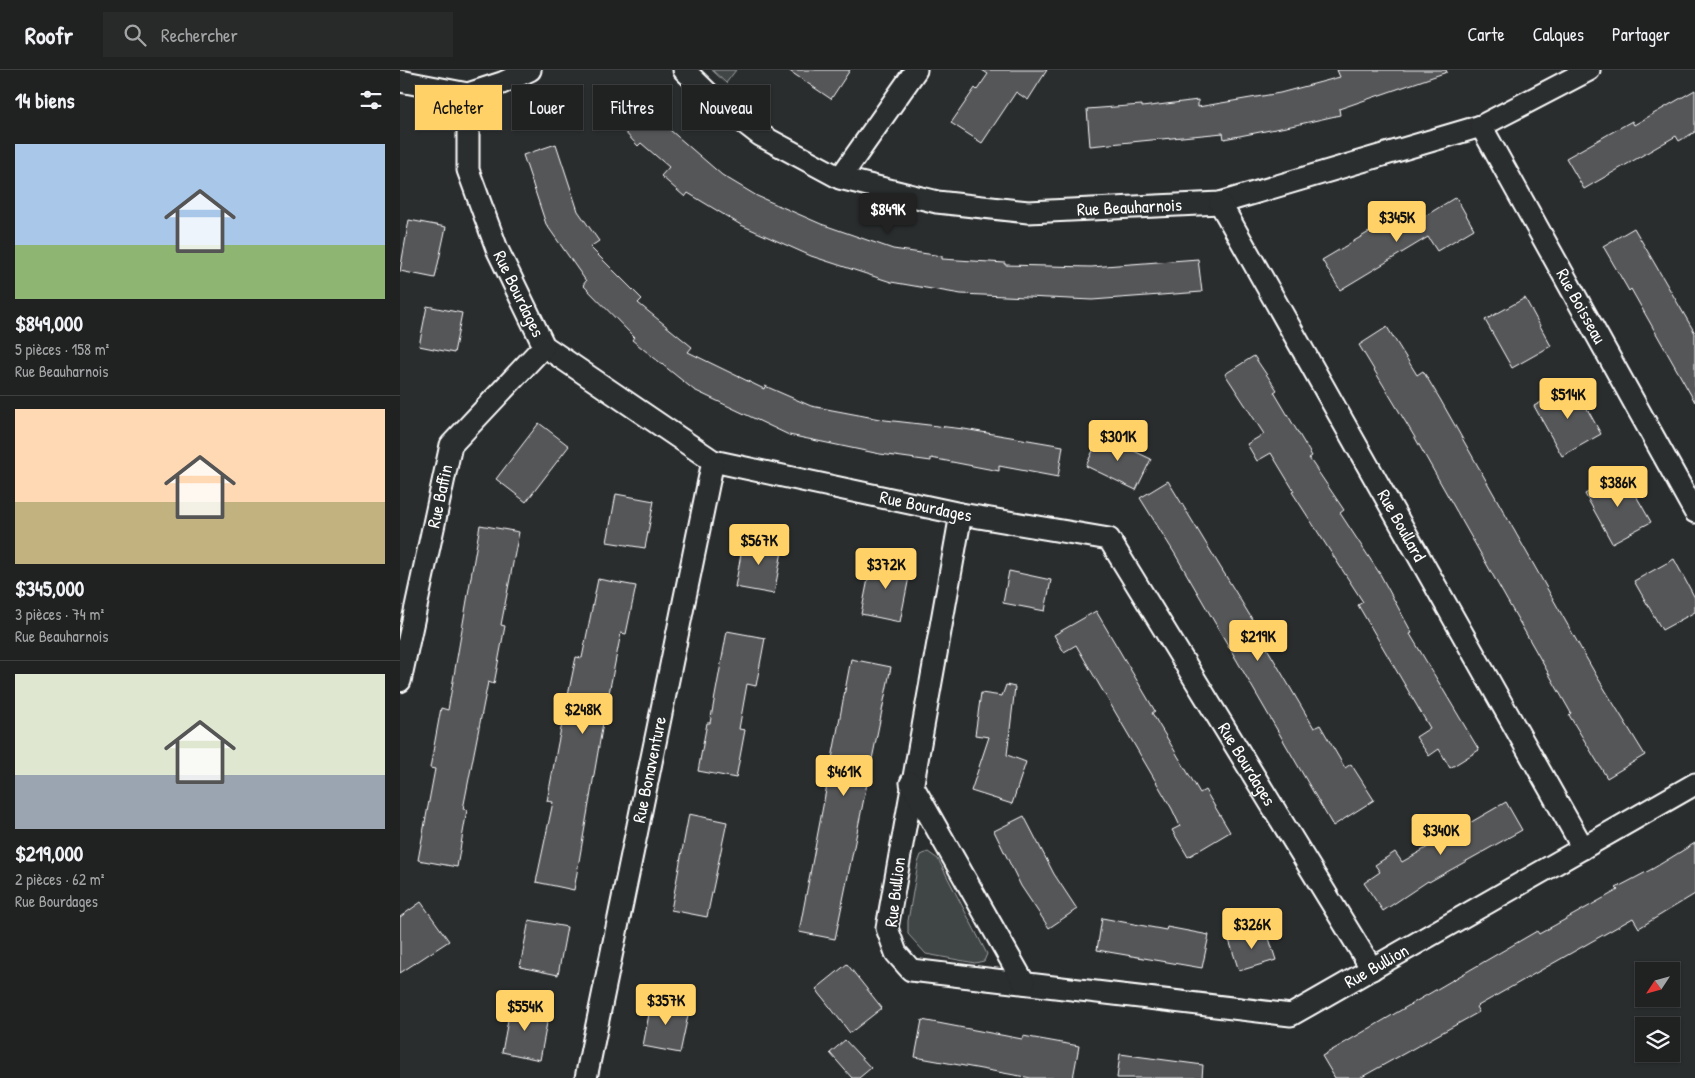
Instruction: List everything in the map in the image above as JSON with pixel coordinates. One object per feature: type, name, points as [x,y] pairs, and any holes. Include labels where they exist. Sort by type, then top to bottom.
[{"type":"street","points":[[496,85],[530,70]]},
{"type":"street","name":"Rue Beauharnois","points":[[684,70],[714,100],[760,135],[840,178],[938,202],[1028,212],[1220,202],[1481,126],[1589,70]]},
{"type":"street","points":[[840,178],[916,70]]},
{"type":"street","points":[[400,81],[421,85]]},
{"type":"street","name":"Rue Boisseau","points":[[1481,126],[1695,512]]},
{"type":"street","name":"Rue Bourdages","points":[[468,130],[468,170],[497,250],[544,346],[713,461],[961,514],[1109,539],[1372,969]]},
{"type":"street","name":"Rue Boullard","points":[[1220,202],[1583,848]]},
{"type":"street","name":"Rue Baffin","points":[[400,681],[451,445],[544,346]]},
{"type":"street","name":"Rue Bonaventure","points":[[586,1078],[713,461]]},
{"type":"street","name":"Rue Bullion","points":[[961,514],[911,784],[887,928],[896,953],[911,970],[1291,1014],[1695,784]]},
{"type":"street","points":[[911,784],[1024,984]]},
{"type":"shaded area","points":[[712,70],[736,70],[726,83]]},
{"type":"shaded area","points":[[928,852],[938,859],[987,954],[984,961],[975,963],[926,954],[908,934],[908,921],[918,863],[921,855]]},
{"type":"building","points":[[788,70],[850,70],[831,99]]},
{"type":"building","points":[[982,70],[1047,70],[1028,100],[1016,92],[982,143],[951,123],[975,88],[977,90],[988,74]]},
{"type":"building","points":[[1337,70],[1446,70],[1447,72],[1339,109],[1340,115],[1291,126],[1224,139],[1223,133],[1090,146],[1087,109],[1142,105],[1142,107],[1198,100],[1198,107],[1280,93],[1340,77]]},
{"type":"building","points":[[1695,90],[1695,132],[1679,141],[1676,136],[1584,189],[1566,158],[1632,121],[1634,125]]},
{"type":"building","points":[[623,130],[670,130],[722,175],[757,196],[821,224],[893,249],[942,256],[942,259],[1005,263],[1005,265],[1091,267],[1198,259],[1202,292],[1092,300],[961,294],[891,282],[811,256],[741,225],[688,193],[685,197],[661,176],[669,167],[641,143],[638,146]]},
{"type":"building","points":[[556,144],[578,211],[599,241],[590,247],[642,299],[638,303],[692,347],[688,352],[764,389],[765,386],[811,406],[885,420],[964,429],[1063,446],[1058,477],[999,466],[999,471],[931,458],[931,461],[880,454],[789,435],[694,390],[632,340],[634,337],[583,285],[586,281],[546,224],[523,155]]},
{"type":"building","points":[[1456,197],[1474,229],[1437,251],[1428,237],[1340,290],[1322,260],[1386,222],[1394,235]]},
{"type":"building","points":[[409,220],[446,227],[435,278],[400,271]]},
{"type":"building","points":[[1634,228],[1695,333],[1695,402],[1631,289],[1629,291],[1603,246]]},
{"type":"building","points":[[1525,298],[1551,346],[1512,368],[1485,320]]},
{"type":"building","points":[[427,306],[462,313],[454,353],[419,346]]},
{"type":"building","points":[[1387,327],[1417,375],[1423,371],[1440,399],[1596,675],[1645,755],[1607,778],[1569,715],[1571,713],[1414,436],[1359,345]]},
{"type":"building","points":[[1254,356],[1277,390],[1274,392],[1312,456],[1309,458],[1344,510],[1340,513],[1380,574],[1412,633],[1410,634],[1479,750],[1450,768],[1439,749],[1429,756],[1416,737],[1430,728],[1358,605],[1363,602],[1292,492],[1294,491],[1271,453],[1257,461],[1247,444],[1264,434],[1225,374]]},
{"type":"building","points":[[1574,385],[1601,434],[1562,456],[1534,406]]},
{"type":"building","points":[[539,423],[569,446],[526,502],[496,479]]},
{"type":"building","points":[[1100,435],[1151,459],[1136,490],[1086,466]]},
{"type":"building","points":[[1623,473],[1651,522],[1612,543],[1585,494]]},
{"type":"building","points":[[1168,481],[1266,642],[1264,643],[1314,728],[1320,725],[1345,768],[1351,764],[1374,800],[1333,826],[1175,554],[1140,498]]},
{"type":"building","points":[[616,494],[654,501],[645,548],[607,542]]},
{"type":"building","points":[[480,525],[519,532],[501,625],[505,626],[494,684],[488,682],[463,809],[467,810],[457,867],[418,860],[435,769],[430,768],[441,708],[448,710]]},
{"type":"building","points":[[744,538],[783,546],[774,594],[735,587]]},
{"type":"building","points":[[872,559],[911,567],[900,622],[861,614]]},
{"type":"building","points":[[1674,559],[1695,598],[1695,612],[1662,630],[1634,581]]},
{"type":"building","points":[[1009,571],[1051,580],[1045,611],[1003,603]]},
{"type":"building","points":[[598,579],[636,586],[626,634],[621,633],[603,723],[574,890],[536,882],[553,802],[547,801],[558,743],[576,657],[582,658]]},
{"type":"building","points":[[1096,611],[1155,711],[1152,713],[1200,793],[1205,790],[1230,832],[1188,857],[1172,830],[1180,826],[1172,809],[1076,645],[1064,652],[1054,635]]},
{"type":"building","points":[[727,631],[765,638],[756,686],[747,684],[739,729],[745,730],[736,778],[698,771],[707,723],[710,723]]},
{"type":"building","points":[[851,659],[891,667],[835,939],[799,932]]},
{"type":"building","points":[[1006,685],[1015,687],[1007,755],[1026,762],[1012,804],[971,791],[989,737],[975,735],[981,693],[1002,696]]},
{"type":"building","points":[[1506,802],[1522,830],[1428,881],[1383,911],[1364,883],[1380,872],[1375,865],[1395,852],[1402,862]]},
{"type":"building","points":[[689,814],[727,822],[707,917],[671,910]]},
{"type":"building","points":[[1024,816],[1054,874],[1077,909],[1049,928],[1021,886],[994,831]]},
{"type":"building","points":[[1695,843],[1695,894],[1639,928],[1633,918],[1476,1007],[1479,1012],[1360,1078],[1335,1078],[1322,1056],[1537,931],[1539,934],[1618,890],[1616,888]]},
{"type":"building","points":[[421,902],[449,941],[400,973],[400,917]]},
{"type":"building","points":[[1102,918],[1166,930],[1167,927],[1209,935],[1202,968],[1097,950]]},
{"type":"building","points":[[529,920],[567,927],[558,975],[520,967]]},
{"type":"building","points":[[1266,929],[1276,960],[1239,971],[1229,940]]},
{"type":"building","points":[[847,964],[882,1008],[850,1033],[816,989]]},
{"type":"building","points":[[652,998],[690,1006],[680,1053],[643,1046]]},
{"type":"building","points":[[511,1004],[549,1012],[540,1060],[502,1052]]},
{"type":"building","points":[[922,1020],[1022,1039],[1023,1036],[1079,1046],[1073,1078],[1031,1078],[915,1057]]},
{"type":"building","points":[[845,1040],[871,1068],[859,1078],[852,1078],[830,1053]]},
{"type":"building","points":[[1120,1054],[1203,1065],[1202,1078],[1117,1078]]}]
